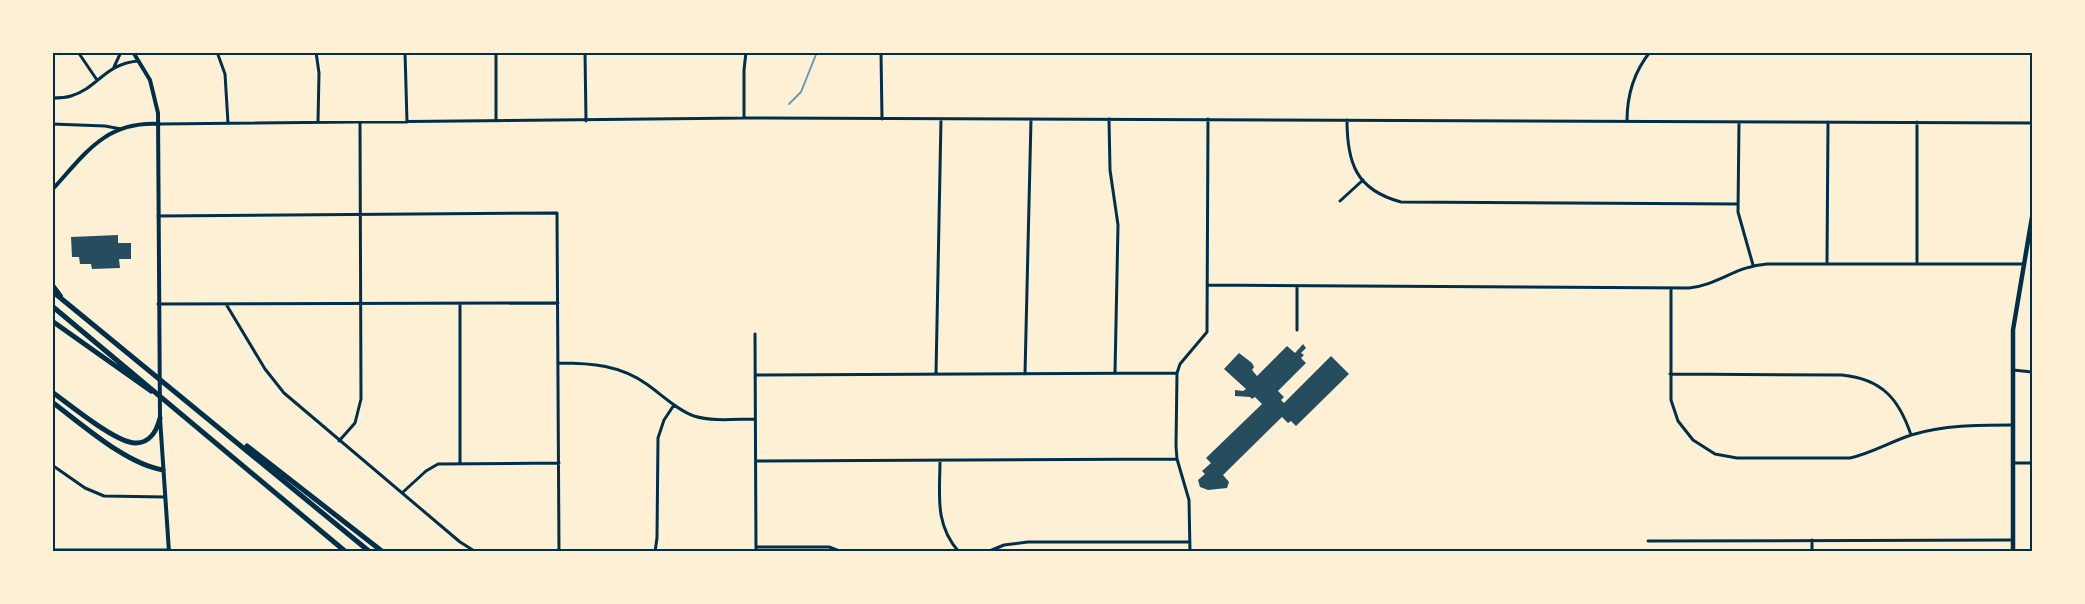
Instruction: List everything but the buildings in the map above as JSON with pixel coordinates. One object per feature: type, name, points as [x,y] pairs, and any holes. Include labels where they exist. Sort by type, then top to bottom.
[{"type":"highway","points":[[52,291],[370,552]]},
{"type":"highway","points":[[52,306],[346,552]]},
{"type":"highway","points":[[52,321],[143,383]]},
{"type":"highway","points":[[52,392],[105,430],[131,443],[144,442],[151,436],[160,418]]},
{"type":"highway","points":[[180,396],[383,552]]},
{"type":"highway","points":[[52,402],[130,459],[145,466],[163,470]]},
{"type":"main road","points":[[2013,552],[2013,330],[2032,217]]},
{"type":"street","points":[[78,52],[97,80]]},
{"type":"street","points":[[114,67],[121,52]]},
{"type":"street","points":[[52,550],[169,551],[160,418],[159,124],[154,90],[133,52]]},
{"type":"street","points":[[217,52],[225,74],[228,123]]},
{"type":"street","points":[[316,52],[319,73],[318,122]]},
{"type":"street","points":[[405,52],[407,122]]},
{"type":"street","points":[[496,52],[496,121]]},
{"type":"street","points":[[585,52],[586,121]]},
{"type":"street","points":[[744,118],[746,52]]},
{"type":"street","points":[[881,52],[882,119]]},
{"type":"street","points":[[1627,121],[1627,100],[1635,75],[1649,53]]},
{"type":"street","points":[[52,98],[72,96],[114,67],[140,61]]},
{"type":"street","points":[[53,190],[83,154],[104,138],[121,129],[141,123],[744,118],[2032,123]]},
{"type":"street","points":[[936,374],[942,119]]},
{"type":"street","points":[[1026,374],[1031,119]]},
{"type":"street","points":[[1109,119],[1110,170],[1118,225],[1115,373]]},
{"type":"street","points":[[1190,552],[1189,501],[1177,459],[1177,373],[1180,364],[1207,332],[1208,119]]},
{"type":"street","points":[[1347,120],[1348,152],[1356,172],[1372,189],[1390,199],[1413,203],[1738,204]]},
{"type":"street","points":[[339,441],[356,423],[361,407],[360,122]]},
{"type":"street","points":[[1739,122],[1738,204],[1753,265]]},
{"type":"street","points":[[1827,264],[1828,122]]},
{"type":"street","points":[[1917,122],[1917,264]]},
{"type":"street","points":[[52,124],[105,126],[121,129]]},
{"type":"street","points":[[1340,201],[1363,180]]},
{"type":"street","points":[[158,216],[557,213],[559,552]]},
{"type":"street","points":[[1207,285],[1671,288],[1700,287],[1733,271],[1753,265],[2024,264]]},
{"type":"street","points":[[52,284],[65,301]]},
{"type":"street","points":[[1297,286],[1297,330]]},
{"type":"street","points":[[1671,288],[1670,374],[1671,400],[1674,411],[1685,432],[1704,448],[1725,457],[1850,458],[1864,455],[1911,435],[1956,426],[2012,425]]},
{"type":"street","points":[[459,302],[460,463]]},
{"type":"street","points":[[158,304],[558,303]]},
{"type":"street","points":[[226,304],[265,369],[284,393],[402,494],[460,542],[476,552]]},
{"type":"street","points":[[755,333],[756,549],[829,547],[842,552]]},
{"type":"street","points":[[558,363],[598,364],[621,370],[645,383],[684,411],[705,418],[755,419]]},
{"type":"street","points":[[2012,370],[2032,372]]},
{"type":"street","points":[[755,375],[1177,373]]},
{"type":"street","points":[[1670,374],[1842,375],[1862,379],[1881,388],[1896,403],[1911,435]]},
{"type":"street","points":[[655,552],[658,438],[664,420],[674,405]]},
{"type":"street","points":[[756,461],[1177,459]]},
{"type":"street","points":[[940,460],[941,520],[949,540],[959,552]]},
{"type":"street","points":[[402,494],[432,467],[445,463],[559,463]]},
{"type":"street","points":[[2012,463],[2032,463]]},
{"type":"street","points":[[52,465],[85,488],[104,496],[165,497]]},
{"type":"street","points":[[1812,540],[1812,552]]},
{"type":"street","points":[[1648,541],[2013,540]]},
{"type":"street","points":[[987,552],[1004,545],[1028,542],[1190,542]]},
{"type":"waterway","points":[[789,104],[801,92],[817,52]]}]
